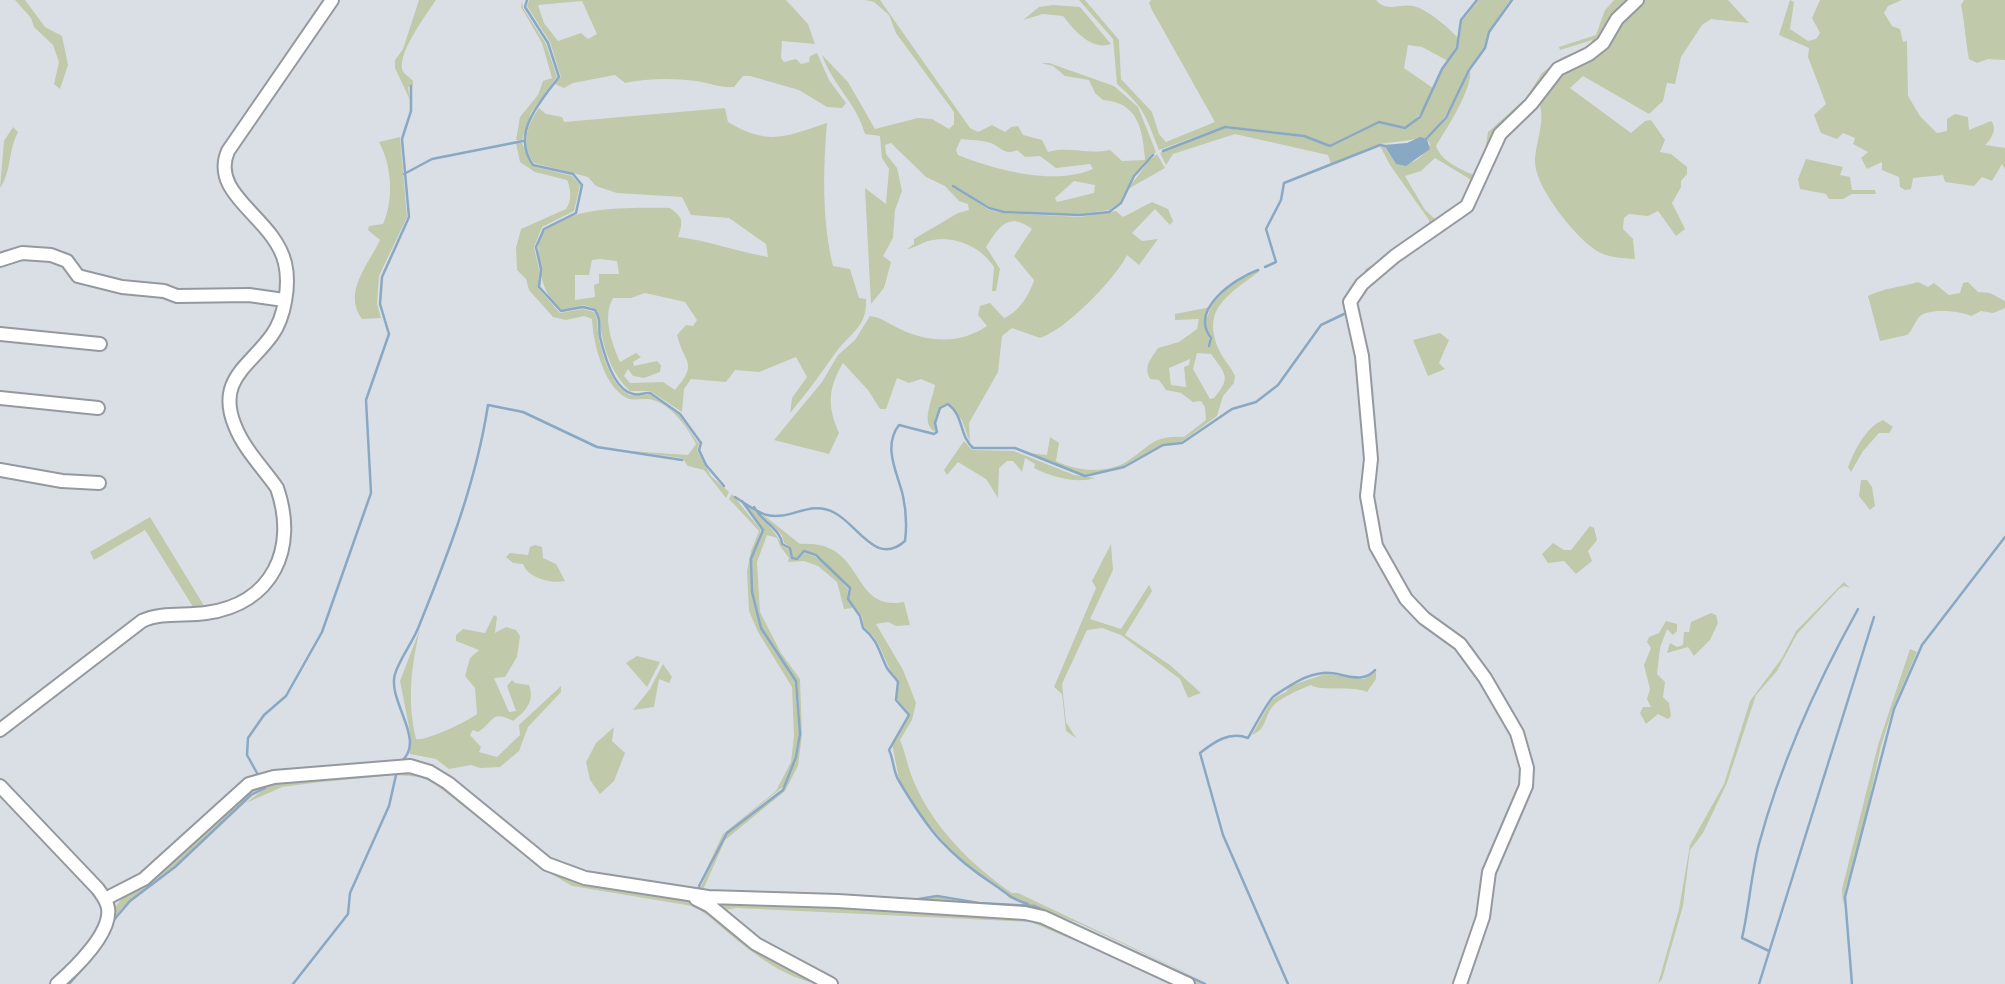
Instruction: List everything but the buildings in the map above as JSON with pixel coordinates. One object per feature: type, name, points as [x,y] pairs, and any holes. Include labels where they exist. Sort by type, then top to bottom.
[{"type":"street","points":[[0,730],[142,621],[153,617],[221,610],[248,599],[268,583],[281,557],[284,512],[278,488],[234,425],[229,394],[237,375],[279,324],[284,300],[285,263],[275,238],[231,190],[223,167],[228,151],[332,0]]},
{"type":"street","points":[[1460,984],[1483,917],[1489,872],[1523,796],[1527,768],[1517,733],[1485,678],[1460,644],[1424,618],[1406,599],[1376,546],[1367,496],[1371,459],[1362,356],[1350,302],[1362,284],[1466,206],[1500,134],[1531,104],[1553,73],[1603,43],[1617,19],[1637,0]]},
{"type":"street","points":[[0,260],[22,253],[51,255],[67,261],[78,276],[122,287],[164,290],[177,296],[248,295],[284,300]]},
{"type":"street","points":[[0,334],[100,344]]},
{"type":"street","points":[[0,398],[98,408]]},
{"type":"street","points":[[0,470],[62,481],[99,483]]},
{"type":"street","points":[[105,899],[144,879],[249,784],[274,777],[399,766],[421,769],[439,776],[547,864],[585,878],[708,897],[838,901],[1025,913],[1043,917],[1188,984]]},
{"type":"street","points":[[0,786],[105,899],[108,909],[107,920],[96,941],[78,965],[57,984]]},
{"type":"street","points":[[679,893],[710,906],[756,944],[831,984]]},
{"type":"green space","points":[[15,0],[25,0],[45,27],[62,36],[68,65],[60,89],[54,84],[59,62],[53,45],[34,27],[31,18]]},
{"type":"green space","points":[[419,0],[436,0],[414,33],[402,61],[403,71],[413,81],[413,86],[408,87],[410,100],[395,68],[395,60],[403,49]]},
{"type":"green space","points":[[522,0],[523,8],[546,44],[557,77],[531,113],[522,140],[516,140],[520,117],[538,95],[543,81],[552,78],[542,43],[521,7]]},
{"type":"green space","points":[[529,0],[786,0],[808,24],[815,44],[782,41],[781,58],[784,62],[796,59],[801,64],[809,62],[810,56],[817,53],[829,80],[846,103],[842,108],[827,107],[799,90],[750,76],[743,76],[734,87],[669,79],[625,83],[615,75],[573,83],[564,88],[555,84],[561,77],[550,42],[527,6]],"holes":[[[582,1],[597,34],[588,39],[581,33],[558,41],[544,23],[538,5]]]},
{"type":"green space","points":[[865,0],[880,0],[970,128],[978,132],[992,125],[1005,132],[1018,126],[1023,135],[1042,140],[1048,152],[1110,150],[1122,161],[1145,160],[1143,138],[1131,112],[1115,102],[1103,100],[1095,93],[1089,80],[1065,76],[1053,66],[1041,63],[1049,63],[1114,86],[1138,107],[1156,152],[1133,176],[1120,202],[1109,210],[1079,214],[1004,211],[990,207],[950,184],[989,210],[1003,213],[1080,217],[1116,211],[1123,217],[1152,202],[1168,209],[1173,221],[1170,225],[1155,209],[1132,233],[1142,241],[1158,239],[1139,265],[1127,255],[1112,277],[1063,325],[1040,338],[1012,328],[1002,336],[998,372],[969,423],[970,443],[962,420],[949,403],[939,407],[934,423],[936,432],[931,429],[928,424],[928,411],[935,385],[921,379],[909,383],[897,378],[886,409],[880,409],[868,390],[843,363],[832,389],[832,414],[839,433],[829,454],[774,440],[822,382],[838,355],[855,340],[870,316],[922,337],[956,339],[987,326],[978,315],[980,306],[990,303],[1004,318],[1009,316],[1026,297],[1034,280],[1014,256],[1032,229],[1017,221],[1000,228],[986,247],[1000,269],[996,291],[992,291],[994,267],[981,253],[966,244],[938,240],[907,249],[914,244],[914,239],[958,213],[969,210],[968,204],[959,201],[945,186],[926,177],[891,143],[885,145],[886,154],[897,168],[902,191],[895,210],[893,238],[883,256],[891,262],[884,288],[871,304],[865,188],[886,204],[889,169],[882,158],[880,136],[865,134],[856,113],[822,55],[848,82],[875,129],[918,118],[932,119],[949,129],[954,124],[954,112],[896,33],[889,15],[874,2]],"holes":[[[961,139],[987,142],[1006,151],[1017,150],[1025,157],[1040,156],[1056,168],[1090,164],[1093,169],[1061,176],[1007,171],[958,155],[956,150]],[[1074,181],[1095,185],[1094,193],[1057,202],[1055,198]]]},
{"type":"green space","points":[[1079,0],[1085,0],[1119,40],[1121,79],[1152,112],[1159,134],[1166,142],[1215,122],[1152,10],[1149,3],[1151,0],[1376,0],[1389,7],[1408,5],[1419,8],[1437,19],[1458,38],[1448,61],[1422,47],[1408,45],[1404,68],[1433,88],[1424,109],[1410,126],[1400,127],[1378,122],[1330,145],[1304,135],[1225,126],[1159,150],[1144,114],[1117,84],[1113,39]]},
{"type":"green space","points":[[1479,0],[1510,0],[1488,32],[1484,48],[1468,69],[1453,104],[1436,130],[1425,138],[1380,144],[1331,164],[1328,155],[1235,134],[1173,154],[1166,165],[1160,153],[1225,128],[1304,137],[1330,147],[1379,123],[1405,129],[1420,117],[1443,69],[1458,48],[1462,21]]},
{"type":"green space","points":[[1614,0],[1635,0],[1610,30],[1512,118],[1470,200],[1367,278],[1365,269],[1388,257],[1429,225],[1429,220],[1390,165],[1380,146],[1385,147],[1396,164],[1407,164],[1420,157],[1430,144],[1427,139],[1447,119],[1470,70],[1463,98],[1436,146],[1447,160],[1474,175],[1484,157],[1488,132],[1526,98],[1542,73],[1561,58],[1591,45],[1592,40],[1560,50],[1559,47],[1596,35],[1605,10]],"holes":[[[1435,158],[1473,181],[1468,196],[1436,220],[1425,210],[1405,176],[1421,171]]]},
{"type":"green space","points":[[1639,0],[1728,0],[1749,23],[1711,19],[1702,25],[1681,57],[1675,84],[1667,83],[1663,101],[1649,114],[1583,76],[1570,88],[1631,133],[1645,121],[1651,120],[1665,140],[1660,152],[1671,154],[1687,167],[1687,174],[1681,181],[1681,187],[1672,203],[1685,229],[1676,236],[1658,211],[1648,216],[1629,214],[1624,218],[1623,229],[1633,239],[1635,259],[1603,254],[1590,246],[1569,225],[1549,198],[1537,173],[1535,162],[1541,122],[1537,99],[1544,86],[1577,63]]},
{"type":"green space","points":[[1790,0],[1794,2],[1790,29],[1808,41],[1816,39],[1820,33],[1812,18],[1820,0],[1902,0],[1888,6],[1884,13],[1892,26],[1900,29],[1903,42],[1907,41],[1908,96],[1920,116],[1937,133],[1947,131],[1947,119],[1955,114],[1968,117],[1969,130],[1991,121],[1994,130],[1985,145],[2005,148],[2005,169],[2002,164],[1992,181],[1982,177],[1974,186],[1945,182],[1943,175],[1913,178],[1911,189],[1905,190],[1900,187],[1899,177],[1882,170],[1882,162],[1867,169],[1861,158],[1868,152],[1853,144],[1855,138],[1843,133],[1837,139],[1821,133],[1814,115],[1826,104],[1808,57],[1809,48],[1779,35]]},
{"type":"green space","points":[[1964,0],[2005,0],[2005,60],[1988,59],[1977,63],[1969,59],[1961,5]]},
{"type":"green space","points":[[1039,7],[1080,7],[1111,44],[1097,45],[1090,42],[1063,16],[1043,14],[1023,20]]},
{"type":"green space","points":[[539,108],[546,114],[562,117],[564,122],[725,108],[728,122],[742,130],[766,137],[788,135],[827,123],[824,195],[833,266],[850,269],[859,298],[866,299],[866,309],[856,330],[839,348],[790,413],[792,398],[807,377],[796,357],[759,372],[735,370],[726,382],[691,379],[684,389],[682,412],[650,391],[630,391],[625,386],[609,359],[596,309],[583,305],[566,311],[551,300],[542,280],[539,239],[548,228],[562,219],[599,210],[670,208],[681,221],[678,237],[768,257],[766,244],[729,218],[691,215],[682,197],[617,193],[596,186],[588,177],[534,163],[526,142],[528,128]],"holes":[[[592,260],[617,261],[619,274],[599,274],[599,283],[594,285],[595,297],[575,300],[575,275],[589,275]],[[645,293],[685,302],[697,320],[693,326],[686,325],[677,335],[688,368],[675,390],[663,382],[630,383],[624,376],[628,369],[633,376],[644,378],[660,372],[661,365],[657,361],[634,366],[633,362],[641,357],[636,353],[620,362],[611,338],[608,313],[613,298],[631,298]]]},
{"type":"green space","points":[[13,127],[18,132],[0,188],[4,141]]},
{"type":"green space","points":[[400,137],[407,217],[379,276],[377,304],[381,318],[362,319],[355,299],[356,288],[380,240],[368,230],[369,226],[383,224],[390,194],[387,162],[379,142]]},
{"type":"green space","points":[[516,143],[522,143],[532,166],[572,176],[580,185],[574,211],[542,227],[534,247],[539,269],[538,288],[560,313],[583,309],[594,312],[603,355],[615,381],[626,393],[635,396],[649,394],[679,415],[699,444],[697,450],[711,476],[729,492],[726,498],[704,470],[688,466],[682,458],[630,451],[688,455],[696,444],[682,422],[662,404],[654,400],[630,399],[617,391],[601,362],[594,339],[592,319],[584,316],[566,320],[553,317],[529,290],[526,279],[517,270],[516,248],[521,229],[566,209],[570,195],[567,180],[535,172],[520,162]]},
{"type":"green space","points":[[1157,154],[1165,168],[1128,189],[1148,162]]},
{"type":"green space","points":[[1806,159],[1843,167],[1840,175],[1850,177],[1852,190],[1875,190],[1876,194],[1852,194],[1843,199],[1829,199],[1826,194],[1800,189],[1798,179]]},
{"type":"green space","points":[[1261,270],[1229,295],[1216,313],[1213,324],[1215,337],[1220,352],[1235,376],[1234,383],[1223,396],[1217,416],[1181,442],[1163,444],[1123,466],[1085,475],[1029,453],[1047,455],[1050,437],[1059,443],[1056,461],[1082,469],[1100,470],[1126,462],[1158,440],[1184,437],[1206,420],[1205,407],[1201,401],[1193,402],[1181,393],[1166,390],[1159,380],[1150,379],[1148,374],[1149,363],[1158,348],[1179,342],[1197,329],[1199,319],[1175,320],[1175,314],[1211,307],[1229,288]],"holes":[[[1207,318],[1207,327],[1212,338],[1210,346],[1205,326]],[[1197,353],[1211,354],[1223,371],[1225,380],[1214,398],[1210,399],[1193,369]],[[1190,359],[1189,365],[1184,367],[1186,387],[1171,385],[1169,368]]]},
{"type":"green space","points":[[1918,282],[1928,287],[1934,283],[1949,295],[1960,293],[1963,283],[1968,282],[1978,292],[1990,293],[2005,301],[2005,308],[1993,313],[1981,311],[1971,316],[1946,311],[1925,313],[1918,318],[1907,335],[1880,341],[1868,296]]},
{"type":"green space","points":[[1440,333],[1449,340],[1439,363],[1445,369],[1428,376],[1413,340]]},
{"type":"green space","points":[[1883,420],[1893,427],[1889,433],[1879,433],[1863,451],[1851,472],[1848,467],[1861,440],[1871,428]]},
{"type":"green space","points":[[964,441],[972,450],[1014,451],[1074,475],[1095,478],[1072,480],[1056,477],[1034,468],[1035,464],[1025,458],[1022,472],[1013,461],[1007,461],[999,468],[998,498],[986,479],[958,462],[947,475],[944,470]]},
{"type":"green space","points":[[1861,480],[1867,480],[1872,487],[1875,506],[1870,510],[1859,496]]},
{"type":"green space","points":[[732,494],[761,530],[751,559],[751,592],[761,629],[795,681],[799,734],[793,767],[785,785],[726,833],[697,891],[904,902],[937,897],[979,905],[1034,908],[1201,984],[1191,984],[1044,916],[1026,911],[838,900],[708,896],[641,884],[696,891],[723,834],[776,791],[791,762],[794,736],[792,687],[758,632],[749,611],[747,571],[759,531],[729,499]]},
{"type":"green space","points":[[745,504],[766,523],[776,535],[781,545],[789,549],[791,559],[797,560],[804,553],[829,567],[848,589],[847,599],[853,608],[844,609],[837,582],[818,566],[804,561],[788,562],[789,558],[780,546],[777,538],[767,535],[757,562],[760,612],[781,653],[800,679],[802,735],[798,766],[785,791],[725,840],[703,890],[699,890],[727,834],[784,790],[797,757],[801,734],[797,681],[762,628],[753,592],[752,559],[764,530]]},
{"type":"green space","points":[[757,510],[800,544],[821,545],[837,552],[874,596],[886,602],[904,602],[910,625],[896,626],[888,622],[876,624],[903,670],[916,703],[912,720],[900,740],[922,799],[943,830],[968,858],[1012,893],[1018,893],[1210,984],[1078,923],[1009,898],[1001,888],[960,861],[916,809],[899,779],[892,744],[910,715],[897,699],[899,682],[876,641],[864,627],[862,616],[849,599],[851,588],[817,554],[804,550],[796,558],[793,557],[791,547],[784,543],[782,535]]},
{"type":"green space","points":[[150,517],[206,609],[195,610],[145,530],[94,560],[90,552]]},
{"type":"green space","points":[[1590,526],[1594,528],[1597,540],[1588,551],[1592,561],[1576,574],[1564,561],[1548,563],[1542,554],[1553,543],[1564,550],[1571,550]]},
{"type":"green space","points":[[1111,544],[1113,570],[1090,619],[1121,629],[1149,585],[1152,591],[1125,635],[1170,665],[1201,693],[1188,698],[1180,679],[1121,635],[1102,628],[1087,630],[1062,684],[1066,722],[1076,738],[1066,731],[1062,694],[1054,687],[1096,588],[1092,581]]},
{"type":"green space","points":[[530,547],[542,547],[543,558],[556,564],[565,581],[541,579],[530,573],[523,564],[513,563],[506,557],[510,553],[528,555]]},
{"type":"green space","points":[[1844,582],[1850,588],[1844,586],[1839,589],[1797,634],[1777,671],[1756,695],[1727,783],[1703,833],[1690,850],[1683,906],[1662,979],[1658,984],[1679,909],[1690,845],[1724,784],[1750,701],[1782,658],[1796,631]]},
{"type":"green space","points":[[1711,613],[1716,615],[1718,623],[1710,640],[1694,656],[1688,647],[1667,653],[1670,643],[1677,647],[1683,645],[1684,632],[1689,632],[1691,622]]},
{"type":"green space","points":[[494,615],[497,617],[495,633],[506,627],[516,630],[520,636],[517,657],[505,677],[494,678],[509,712],[516,711],[507,686],[512,680],[529,685],[531,696],[525,709],[513,721],[497,716],[478,732],[473,730],[470,735],[481,747],[479,752],[497,757],[520,735],[519,725],[561,686],[561,692],[528,727],[519,751],[500,767],[480,768],[471,765],[449,769],[436,759],[410,754],[410,732],[400,681],[420,629],[411,684],[416,739],[437,734],[477,714],[475,688],[465,676],[470,658],[479,650],[456,641],[456,635],[463,629],[485,633]]},
{"type":"green space","points":[[1666,621],[1677,624],[1677,631],[1673,635],[1667,629],[1660,648],[1657,674],[1665,682],[1663,697],[1669,703],[1671,716],[1668,719],[1658,714],[1646,724],[1640,713],[1643,707],[1651,707],[1647,699],[1650,689],[1644,665],[1651,648],[1647,642],[1649,637],[1659,633]]},
{"type":"green space","points":[[1910,649],[1917,652],[1893,708],[1881,746],[1843,905],[1842,889],[1878,745]]},
{"type":"green space","points":[[637,656],[660,662],[647,687],[626,663]]},
{"type":"green space","points":[[663,664],[672,677],[669,683],[659,679],[654,707],[633,710],[650,689]]},
{"type":"green space","points":[[1376,670],[1376,679],[1367,692],[1311,685],[1292,693],[1275,704],[1261,729],[1252,735],[1272,699],[1286,692],[1290,686],[1325,674],[1364,679]]},
{"type":"green space","points":[[614,727],[612,741],[625,753],[614,781],[600,794],[590,780],[586,762],[596,743]]},
{"type":"green space","points":[[385,768],[429,774],[546,865],[679,895],[698,902],[826,984],[800,979],[773,966],[692,906],[572,886],[548,872],[436,785],[421,777],[396,775],[282,787],[246,803],[264,789],[250,795],[174,867],[122,908],[77,975],[68,984],[60,984],[125,894],[255,785]]},
{"type":"green space","points":[[707,899],[1025,915],[1176,984],[1031,922],[736,908],[724,910]]},
{"type":"water","points":[[1420,137],[1427,139],[1430,149],[1406,166],[1396,164],[1384,145],[1407,143]]},
{"type":"waterway","points":[[527,0],[525,7],[548,43],[559,77],[537,107],[526,129],[527,153],[533,165],[573,174],[582,185],[576,213],[544,229],[536,247],[541,269],[539,287],[561,311],[583,307],[595,310],[604,353],[620,386],[637,395],[650,393],[680,414],[701,443],[699,450],[706,465],[724,486]]},
{"type":"waterway","points":[[1163,151],[1225,127],[1304,136],[1330,146],[1379,122],[1405,128],[1420,117],[1442,69],[1457,48],[1461,20],[1477,0]]},
{"type":"waterway","points":[[1424,141],[1446,118],[1469,70],[1485,48],[1489,32],[1512,0]]},
{"type":"waterway","points":[[257,773],[247,755],[248,738],[264,715],[286,696],[322,632],[371,493],[366,400],[389,334],[380,304],[382,277],[409,217],[402,139],[411,111],[411,86]]},
{"type":"waterway","points":[[404,174],[432,159],[523,141]]},
{"type":"waterway","points":[[1265,267],[1276,262],[1266,229],[1281,200],[1284,183],[1380,145],[1385,146]]},
{"type":"waterway","points":[[953,186],[989,208],[1004,212],[1080,215],[1109,212],[1121,203],[1134,176],[1153,155]]},
{"type":"waterway","points":[[1209,346],[1211,338],[1206,327],[1206,316],[1210,306],[1217,296],[1237,280],[1258,270]]},
{"type":"waterway","points":[[735,497],[767,515],[826,509],[843,519],[876,547],[895,548],[905,541],[906,530],[904,501],[891,451],[894,433],[899,425],[934,434],[937,432],[935,423],[940,408],[948,404],[957,414],[965,437],[973,448],[1015,448],[1085,476],[1124,467],[1163,445],[1182,443],[1232,409],[1256,402],[1278,385],[1321,325],[1344,314]]},
{"type":"waterway","points":[[402,761],[410,742],[396,696],[395,674],[419,626],[460,518],[483,434],[488,405],[523,412],[597,447],[682,460]]},
{"type":"waterway","points":[[700,892],[699,886],[727,833],[783,790],[796,757],[800,734],[796,681],[761,628],[752,592],[751,559],[763,530],[742,501]]},
{"type":"waterway","points":[[754,507],[775,529],[782,544],[790,548],[792,558],[797,559],[804,551],[816,555],[850,588],[848,599],[860,616],[863,628],[875,642],[887,668],[898,682],[896,700],[909,715],[889,750],[897,777],[919,814],[951,852],[964,863],[1011,897],[1028,904]]},
{"type":"waterway","points":[[1852,984],[1845,897],[1894,709],[1922,645],[2005,537]]},
{"type":"waterway","points":[[1769,951],[1742,938],[1759,844],[1778,783],[1801,724],[1858,609]]},
{"type":"waterway","points":[[1759,984],[1874,617]]},
{"type":"waterway","points":[[1288,984],[1223,835],[1200,753],[1228,737],[1248,738],[1272,698],[1303,679],[1323,673],[1364,677],[1375,670]]},
{"type":"waterway","points":[[293,984],[348,914],[350,893],[389,806],[396,775]]},
{"type":"waterway","points":[[113,921],[130,901],[175,867],[251,795],[265,788]]},
{"type":"waterway","points":[[913,900],[937,896],[979,903],[1034,906],[1205,984]]},
{"type":"waterway","points":[[867,897],[892,899]]},
{"type":"waterway","points":[[69,984],[90,960]]}]
